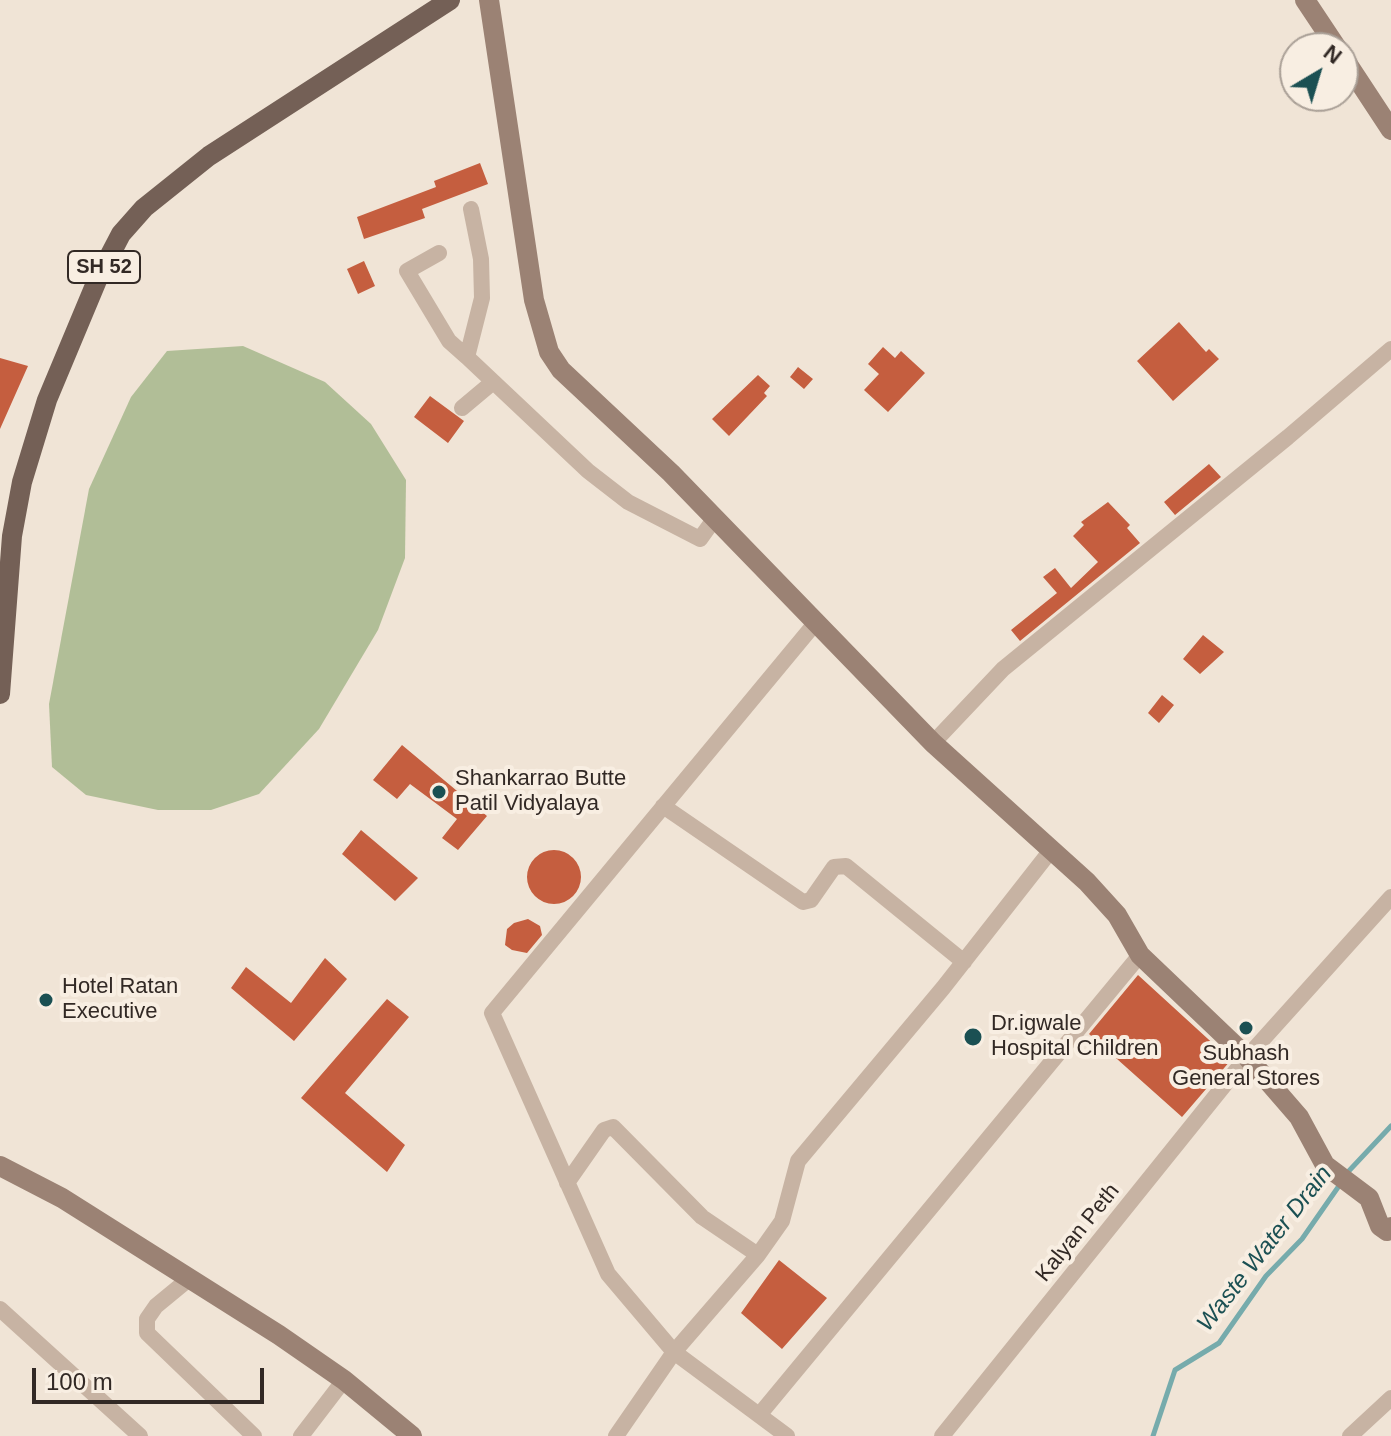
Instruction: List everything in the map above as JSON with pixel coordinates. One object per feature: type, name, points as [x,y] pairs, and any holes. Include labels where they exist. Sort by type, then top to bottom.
[{"type":"main road","name":"SH 52","points":[[0,694],[12,536],[22,482],[47,400],[98,278],[121,234],[144,208],[209,156],[450,0]]},
{"type":"street","points":[[489,0],[534,300],[549,352],[561,370],[715,518],[933,743],[1052,849],[1117,915],[1140,955],[1247,1057],[1299,1117],[1325,1165],[1369,1198],[1380,1226],[1387,1231],[1391,1227]]},
{"type":"street","points":[[1305,0],[1326,32]]},
{"type":"street","points":[[1359,81],[1391,130]]},
{"type":"street","points":[[467,357],[482,298],[481,259],[471,209]]},
{"type":"street","points":[[439,253],[407,271],[449,341],[588,471],[628,502],[700,539],[715,518]]},
{"type":"street","points":[[933,743],[1003,669],[1277,447],[1391,349]]},
{"type":"street","points":[[462,408],[493,382]]},
{"type":"street","points":[[787,1436],[674,1352],[608,1274],[492,1013],[817,621]]},
{"type":"street","points":[[663,806],[803,902],[811,900],[834,867],[846,866],[964,962]]},
{"type":"street","points":[[616,1436],[674,1352],[758,1255],[782,1221],[798,1161],[964,962],[1052,849]]},
{"type":"street","name":"Kalyan Peth","points":[[942,1436],[1247,1057],[1391,897]]},
{"type":"street","points":[[760,1414],[1140,955]]},
{"type":"street","points":[[567,1183],[604,1130],[613,1127],[702,1217],[758,1255]]},
{"type":"street","points":[[0,1166],[62,1198],[190,1278],[344,1380],[412,1436]]},
{"type":"street","points":[[190,1278],[156,1306],[147,1319],[147,1333],[254,1436]]},
{"type":"street","points":[[0,1309],[140,1436]]},
{"type":"street","points":[[301,1436],[344,1380]]},
{"type":"street","points":[[1350,1436],[1391,1398]]},
{"type":"green space","points":[[243,346],[325,382],[371,424],[406,480],[405,558],[378,630],[319,729],[259,794],[211,810],[158,810],[86,795],[52,767],[49,704],[89,489],[131,397],[167,351]]},
{"type":"building","points":[[480,163],[488,184],[422,209],[425,218],[364,239],[357,217],[436,187],[434,181]]},
{"type":"building","points":[[364,261],[375,286],[358,294],[347,269]]},
{"type":"building","points":[[1179,322],[1206,352],[1209,349],[1219,359],[1173,401],[1137,361]]},
{"type":"building","points":[[883,347],[895,358],[901,351],[925,373],[888,412],[864,390],[879,374],[868,364]]},
{"type":"building","points":[[0,358],[28,366],[0,429]]},
{"type":"building","points":[[798,367],[813,379],[804,389],[790,377]]},
{"type":"building","points":[[758,375],[770,386],[764,393],[767,396],[729,436],[712,419]]},
{"type":"building","points":[[430,396],[464,421],[448,443],[414,417]]},
{"type":"building","points":[[1209,464],[1221,477],[1175,515],[1164,502]]},
{"type":"building","points":[[1108,502],[1130,525],[1127,528],[1140,543],[1020,641],[1011,630],[1057,593],[1043,577],[1055,568],[1071,588],[1098,562],[1073,536],[1084,525],[1081,522]]},
{"type":"building","points":[[1203,635],[1224,652],[1200,674],[1183,659]]},
{"type":"building","points":[[1162,695],[1174,705],[1159,723],[1148,713]]},
{"type":"building","name":"Shankarrao Butte Patil Vidyalaya","points":[[402,745],[487,816],[458,850],[442,838],[457,819],[410,784],[397,799],[373,780]]},
{"type":"building","points":[[361,830],[418,878],[395,901],[342,854]]},
{"type":"building","points":[[554,850],[573,858],[581,877],[573,896],[554,904],[535,896],[527,877],[535,858]]},
{"type":"building","points":[[528,919],[540,926],[542,935],[527,953],[512,950],[505,945],[507,929],[514,923]]},
{"type":"building","points":[[325,958],[347,979],[294,1041],[231,988],[246,967],[291,1003]]},
{"type":"building","points":[[1138,975],[1231,1060],[1182,1117],[1089,1034]]},
{"type":"building","points":[[387,999],[409,1017],[345,1093],[405,1145],[387,1172],[301,1098]]},
{"type":"building","points":[[779,1260],[827,1298],[782,1349],[741,1313]]},
{"type":"waterway","name":"Waste Water Drain","points":[[1346,1174],[1391,1126]]},
{"type":"waterway","name":"Waste Water Drain","points":[[1153,1436],[1175,1370],[1219,1343],[1266,1276],[1302,1239],[1341,1183]]},
{"type":"place","name":"Shankarrao Butte Patil Vidyalaya","points":[[439,792]]},
{"type":"place","name":"Hotel Ratan Executive","points":[[46,1000]]},
{"type":"place","name":"Subhash General Stores","points":[[1246,1028]]},
{"type":"place","name":"Dr.igwale Hospital Children","points":[[973,1037]]}]
